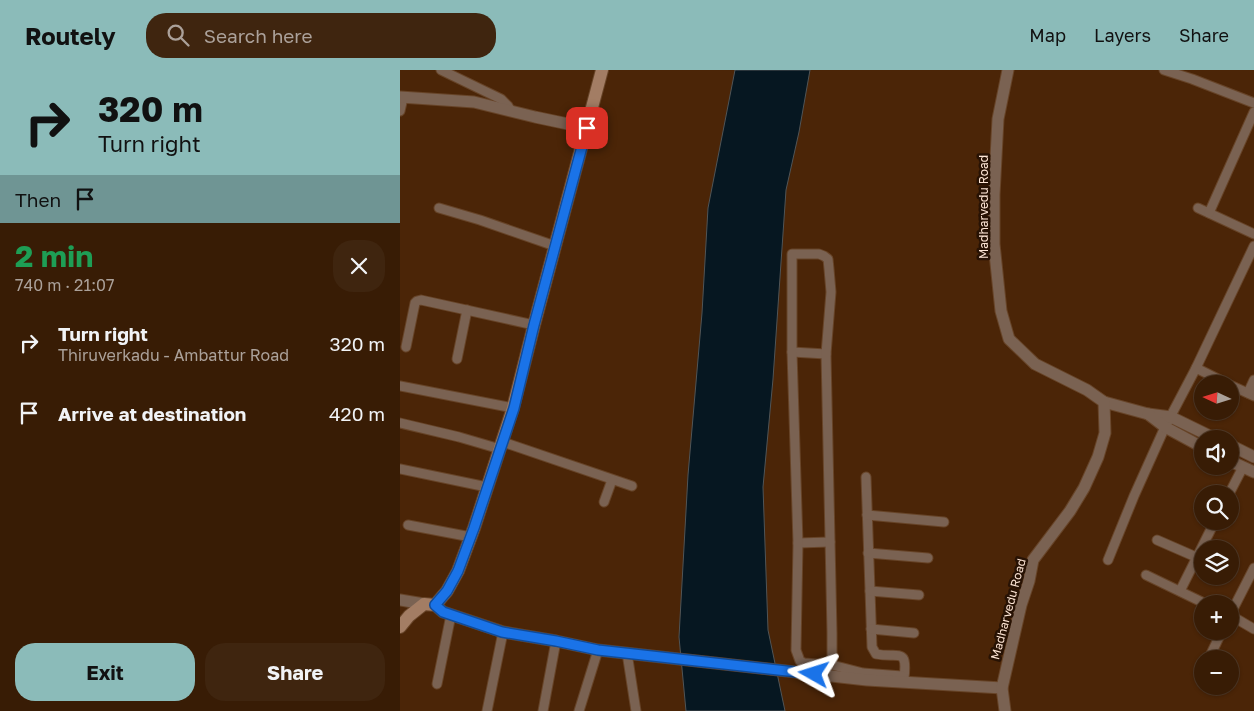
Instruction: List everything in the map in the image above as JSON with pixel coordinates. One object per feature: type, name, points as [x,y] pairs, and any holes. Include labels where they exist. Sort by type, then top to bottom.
[{"type":"main road","points":[[400,627],[409,616],[429,605],[447,591],[458,571],[471,537],[514,408],[534,325],[602,70]]},
{"type":"street","points":[[441,70],[500,99],[511,111]]},
{"type":"street","name":"Madharvedu Road","points":[[1002,688],[1021,605],[1034,560],[1070,511],[1084,488],[1098,456],[1105,433],[1104,402],[1087,390],[1036,364],[1009,339],[1001,311],[994,244],[994,195],[998,119],[1008,70]]},
{"type":"street","points":[[1164,70],[1254,103]]},
{"type":"street","points":[[400,111],[401,98],[474,102],[587,128]]},
{"type":"street","points":[[1209,213],[1254,112]]},
{"type":"street","points":[[440,208],[555,246]]},
{"type":"street","points":[[1198,208],[1254,234]]},
{"type":"street","points":[[1108,560],[1165,427],[1196,368],[1254,246]]},
{"type":"street","points":[[832,665],[826,354],[831,292],[829,269],[828,259],[824,256],[819,254],[792,254],[792,352],[798,543],[796,650],[800,660],[804,663],[832,665],[863,672],[902,676],[904,680]]},
{"type":"street","points":[[406,348],[415,303],[418,300],[534,325]]},
{"type":"street","points":[[457,359],[467,310]]},
{"type":"street","points":[[792,352],[826,354]]},
{"type":"street","points":[[1196,368],[1210,375]]},
{"type":"street","points":[[1239,389],[1251,394],[1254,380]]},
{"type":"street","points":[[400,386],[514,408]]},
{"type":"street","points":[[1104,402],[1148,414],[1171,417],[1198,430]]},
{"type":"street","points":[[1148,414],[1165,427],[1194,443]]},
{"type":"street","points":[[400,423],[501,445],[632,486]]},
{"type":"street","points":[[1239,450],[1254,457]]},
{"type":"street","points":[[400,470],[487,487]]},
{"type":"street","points":[[1236,485],[1249,470]]},
{"type":"street","points":[[866,477],[872,647],[874,653],[879,655],[900,656],[903,658],[906,664],[904,680]]},
{"type":"street","points":[[604,502],[612,480]]},
{"type":"street","points":[[867,515],[944,522]]},
{"type":"street","points":[[408,525],[471,537]]},
{"type":"street","points":[[1157,540],[1194,556]]},
{"type":"street","points":[[798,543],[830,542]]},
{"type":"street","points":[[868,553],[928,558]]},
{"type":"street","points":[[1180,591],[1194,561]]},
{"type":"street","points":[[1239,597],[1254,568]]},
{"type":"street","points":[[1146,575],[1194,598]]},
{"type":"street","points":[[870,590],[919,595]]},
{"type":"street","points":[[400,600],[429,605],[451,615],[502,632],[598,650],[867,680],[904,680],[1002,688],[1005,711]]},
{"type":"street","points":[[437,684],[451,615]]},
{"type":"street","points":[[1239,620],[1254,629]]},
{"type":"street","points":[[871,629],[914,633]]},
{"type":"street","points":[[487,711],[502,632]]},
{"type":"street","points":[[543,711],[556,641]]},
{"type":"street","points":[[579,711],[598,650]]},
{"type":"street","points":[[627,653],[636,711]]},
{"type":"water","points":[[735,70],[810,70],[786,190],[773,379],[763,487],[768,630],[785,711],[686,711],[679,637],[688,475],[702,313],[708,208]]},
{"type":"route","points":[[587,128],[534,325],[514,408],[458,571],[447,591],[435,605],[443,612],[502,632],[598,650],[814,674]]}]
